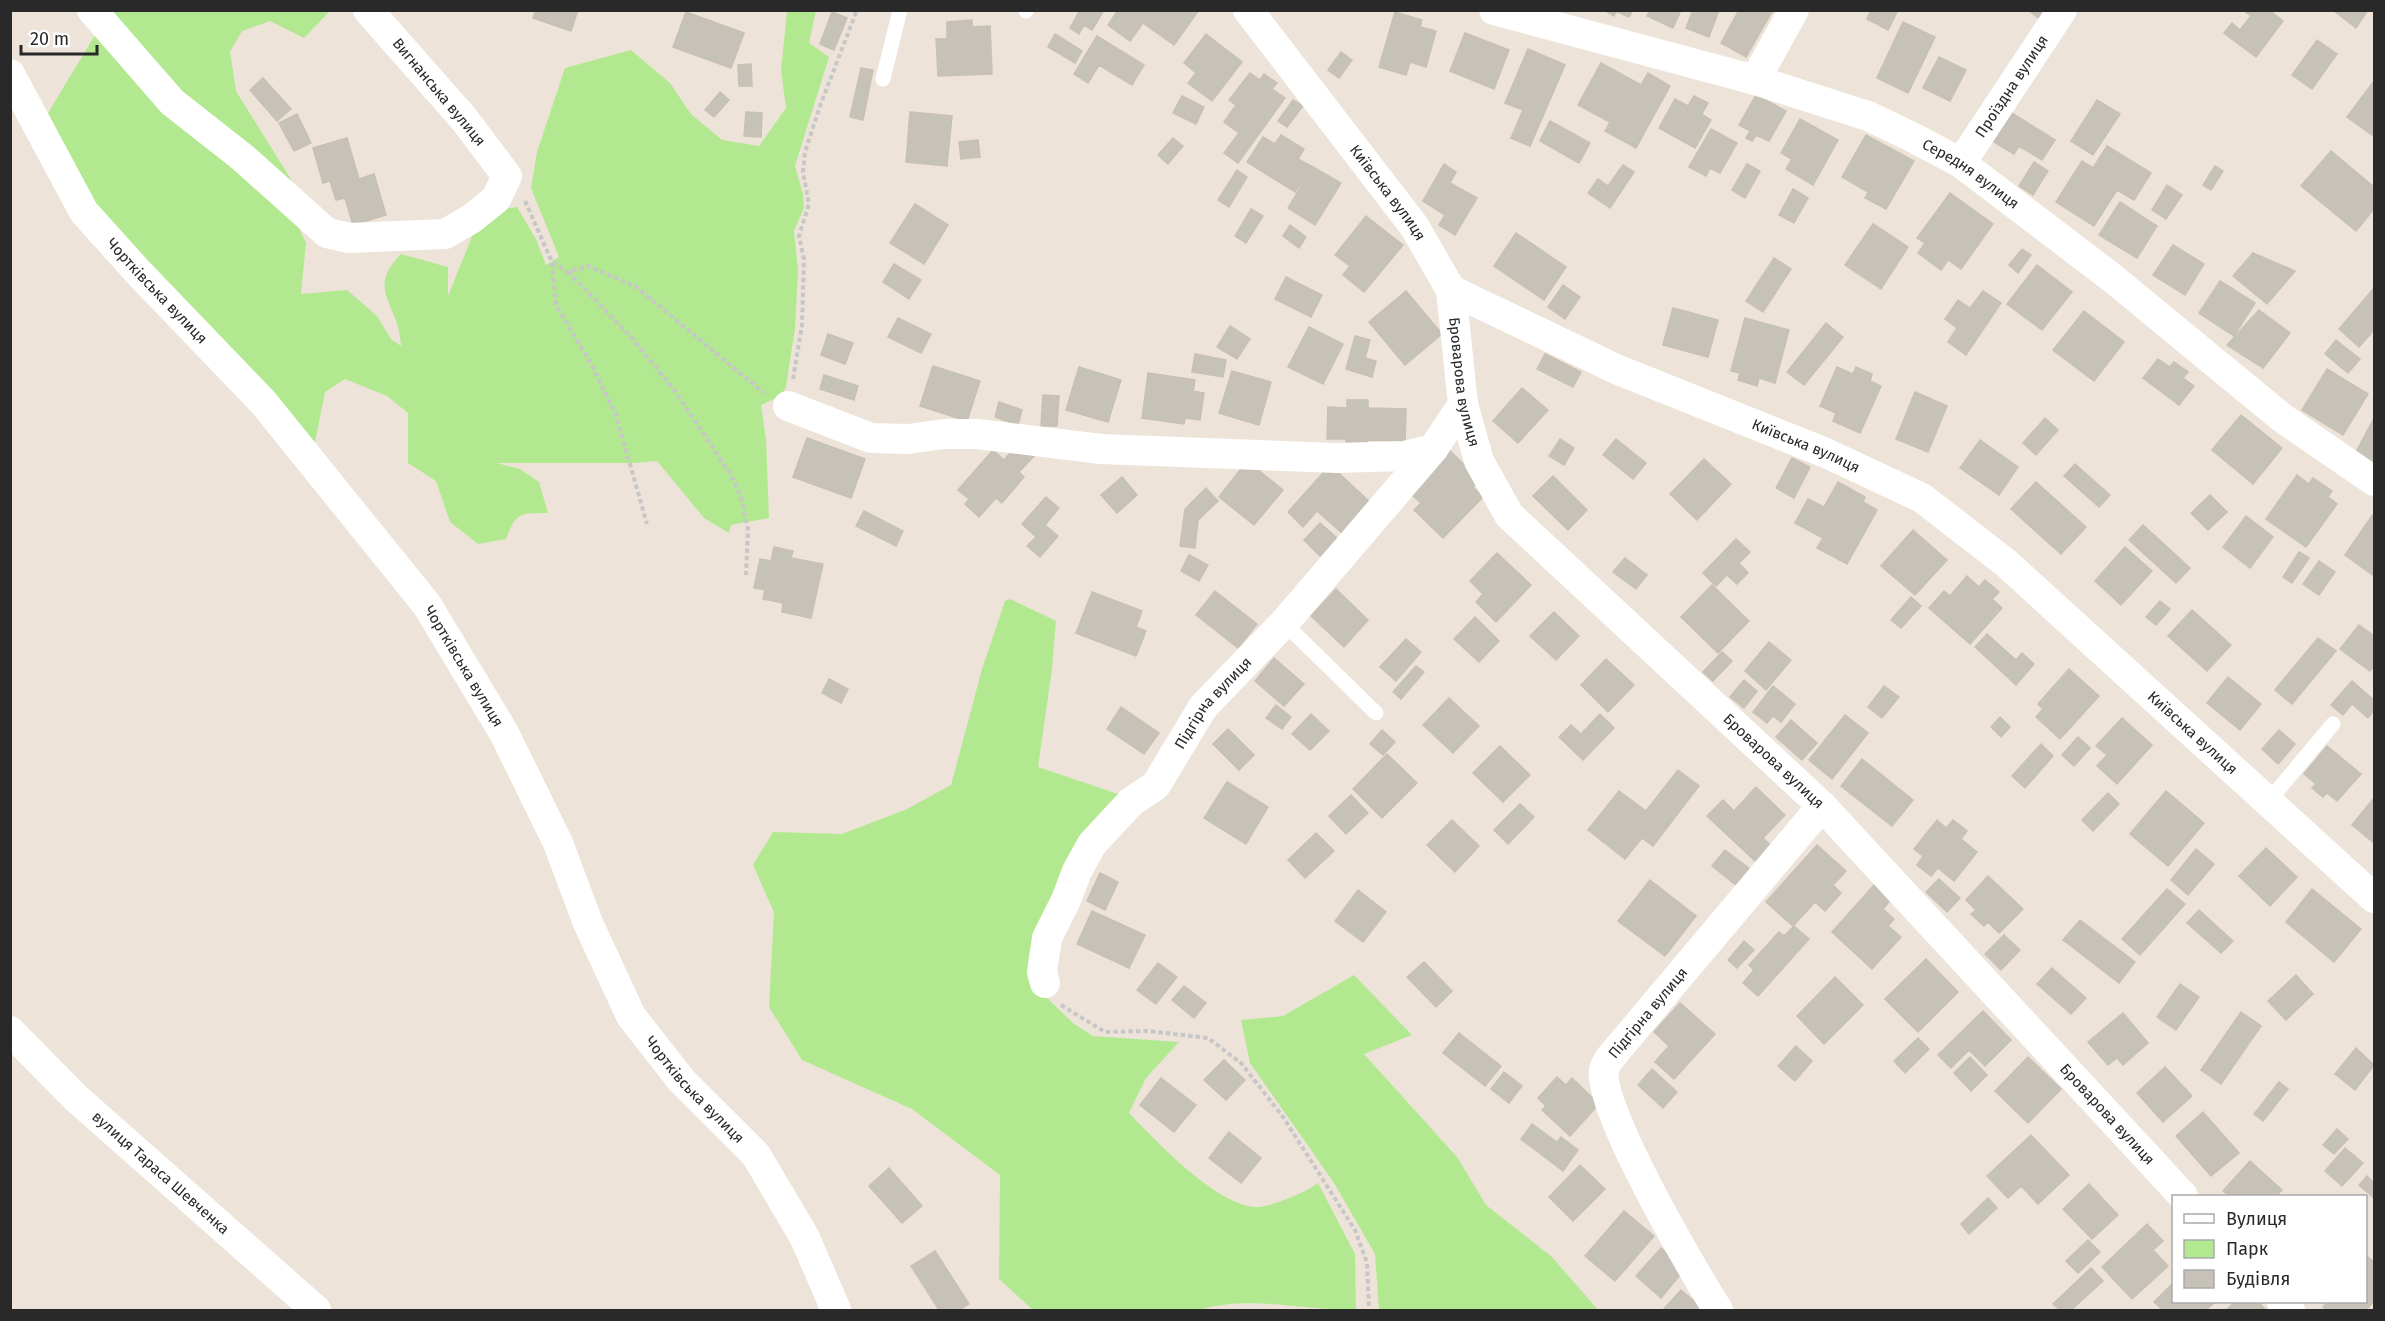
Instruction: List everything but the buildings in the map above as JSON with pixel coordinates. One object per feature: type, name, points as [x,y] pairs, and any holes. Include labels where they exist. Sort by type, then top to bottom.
[{"type":"street","points":[[92,10],[172,102],[242,157],[327,233],[349,238],[445,234],[471,219],[496,199],[507,176]]},
{"type":"street","name":"Вигнанська вулиця","points":[[369,10],[464,119],[507,176]]},
{"type":"street","name":"Київська вулиця","points":[[1248,10],[1414,226],[1451,290],[1616,369],[1826,453],[1922,498],[2006,563],[2374,898]]},
{"type":"street","points":[[1755,80],[1794,10]]},
{"type":"street","name":"Проїздна вулиця","points":[[1961,163],[2062,10]]},
{"type":"street","name":"Середня вулиця","points":[[1504,12],[1755,80],[1868,116],[1961,163],[2111,277],[2281,417],[2374,481]]},
{"type":"street","name":"Чортківська вулиця","points":[[10,74],[84,212],[263,402],[427,604],[504,733],[558,843],[588,923],[631,1016],[682,1081],[756,1155],[805,1238],[836,1311]]},
{"type":"street","name":"Броварова вулиця","points":[[1451,290],[1463,404],[1479,462],[1509,515],[1822,806],[2181,1195]]},
{"type":"street","name":"Підгірна вулиця","points":[[1045,983],[1042,972],[1047,938],[1066,900],[1077,871],[1092,844],[1131,802],[1156,784],[1203,707],[1284,623],[1433,449],[1463,404]]},
{"type":"street","points":[[788,406],[871,438],[908,439],[944,434],[977,434],[1101,449],[1337,458],[1404,456],[1433,449]]},
{"type":"street","name":"Підгірна вулиця","points":[[1718,1311],[1668,1228],[1613,1111],[1603,1071],[1610,1058],[1822,806]]},
{"type":"street","name":"вулиця Тараса Шевченка","points":[[10,1030],[76,1098],[316,1311]]},
{"type":"lane","points":[[883,79],[900,10]]},
{"type":"lane","points":[[1284,623],[1376,713]]},
{"type":"lane","points":[[2267,802],[2333,723]]},
{"type":"path","points":[[568,272],[588,266],[635,285],[750,379],[772,402],[788,406],[802,325],[804,259],[799,236],[809,204],[803,172],[806,152],[820,106],[857,10]]},
{"type":"path","points":[[507,176],[523,195],[552,262],[556,305],[590,362],[616,415],[647,524]]},
{"type":"path","points":[[552,262],[568,272],[632,338],[675,391],[729,472],[740,494],[748,528],[746,575]]},
{"type":"path","points":[[1045,983],[1061,1005],[1105,1032],[1148,1031],[1208,1038],[1242,1063],[1288,1126],[1355,1230],[1366,1263],[1369,1311]]},
{"type":"green space","points":[[106,11],[330,11],[304,38],[270,21],[242,31],[230,52],[236,91],[292,181],[275,175],[193,111]]},
{"type":"green space","points":[[787,11],[816,11],[809,43],[829,57],[795,166],[803,194],[804,208],[794,231],[798,270],[795,328],[786,387],[781,396],[761,405],[766,439],[769,518],[731,525],[729,533],[704,518],[657,461],[497,463],[520,469],[539,482],[548,513],[531,513],[520,516],[516,519],[506,539],[478,544],[450,522],[436,481],[408,463],[408,413],[387,396],[345,379],[325,392],[313,452],[87,208],[42,123],[98,30],[289,207],[306,243],[301,294],[347,290],[377,316],[391,339],[401,346],[399,331],[385,288],[391,267],[401,254],[448,267],[448,296],[473,234],[504,209],[517,207],[536,239],[546,265],[559,257],[531,188],[537,152],[565,68],[631,50],[670,83],[691,114],[722,140],[759,146],[786,108],[781,70]]},
{"type":"green space","points":[[1010,599],[1056,621],[1052,669],[1038,767],[1127,797],[1088,841],[1046,997],[1073,1023],[1093,1036],[1179,1042],[1146,1078],[1129,1113],[1187,1169],[1204,1183],[1238,1203],[1260,1207],[1277,1203],[1318,1183],[1355,1254],[1356,1310],[1257,1303],[1199,1310],[1033,1310],[999,1279],[1000,1175],[912,1109],[802,1060],[769,1007],[774,912],[753,865],[773,832],[842,834],[907,809],[951,785],[982,669],[1005,601]]},
{"type":"green space","points":[[1354,975],[1412,1035],[1364,1054],[1457,1157],[1486,1205],[1552,1257],[1598,1310],[1379,1310],[1375,1254],[1334,1183],[1250,1063],[1241,1020],[1283,1016]]}]
